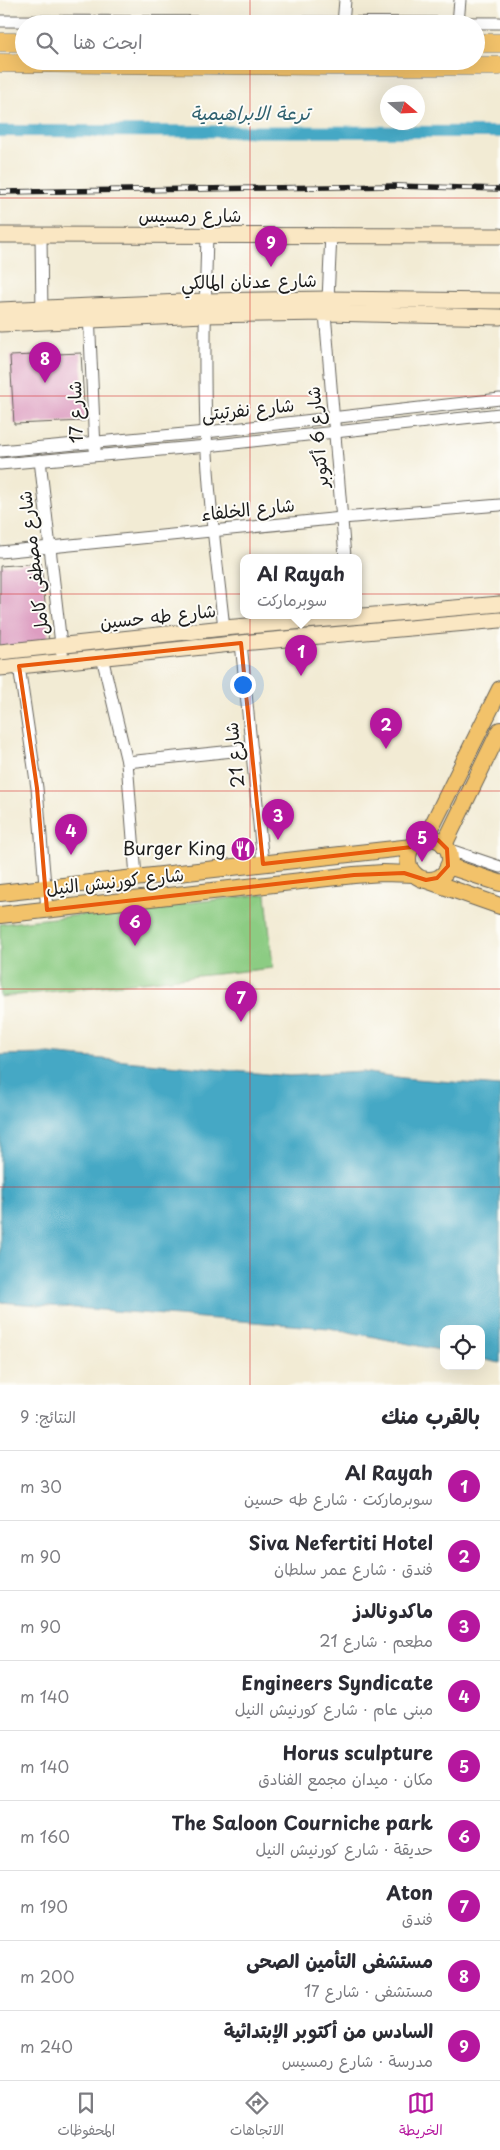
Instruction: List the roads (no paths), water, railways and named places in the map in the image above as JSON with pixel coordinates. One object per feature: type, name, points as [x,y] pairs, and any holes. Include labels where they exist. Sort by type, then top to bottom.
[{"type":"highway","points":[[0,42],[15,42]]},
{"type":"highway","points":[[485,43],[500,43]]},
{"type":"highway","points":[[0,63],[15,63]]},
{"type":"highway","points":[[485,66],[500,66]]},
{"type":"main road","name":"شارع رمسيس","points":[[0,235],[207,236],[331,234],[500,236]]},
{"type":"main road","name":"شارع عدنان المالكي","points":[[0,310],[42,315],[205,308],[500,301]]},
{"type":"main road","name":"شارع عدنان المالكي","points":[[327,306],[500,318]]},
{"type":"main road","name":"شارع عدنان المالكي","points":[[0,324],[42,315]]},
{"type":"main road","name":"شارع طه حسين","points":[[362,615],[500,604]]},
{"type":"main road","name":"شارع طه حسين","points":[[0,652],[318,619]]},
{"type":"main road","name":"شارع طه حسين","points":[[0,668],[241,643],[500,620]]},
{"type":"main road","points":[[419,843],[434,839],[446,847],[449,855],[448,866],[438,878],[420,877],[408,861],[500,689]]},
{"type":"main road","points":[[446,847],[500,730]]},
{"type":"main road","name":"شارع كورنيش النيل","points":[[0,893],[264,864],[419,843]]},
{"type":"main road","points":[[448,866],[500,883]]},
{"type":"main road","name":"شارع كورنيش النيل","points":[[0,914],[382,873],[420,877],[500,906]]},
{"type":"street","points":[[344,15],[345,0]]},
{"type":"street","points":[[459,15],[460,0]]},
{"type":"street","points":[[0,21],[15,21]]},
{"type":"street","points":[[485,23],[500,23]]},
{"type":"street","name":"شارع 6 أكتوبر","points":[[331,234],[327,306],[345,554]]},
{"type":"street","points":[[41,235],[42,315]]},
{"type":"street","points":[[207,236],[205,308],[206,432],[224,628]]},
{"type":"street","name":"شارع 17","points":[[89,313],[95,456]]},
{"type":"street","name":"شارع نفرتيتى","points":[[0,452],[206,432],[500,399]]},
{"type":"street","name":"شارع نفرتيتى","points":[[0,464],[207,446],[500,414]]},
{"type":"street","name":"شارع مصطفى كامل","points":[[40,460],[63,662]]},
{"type":"street","name":"شارع الخلفاء","points":[[0,552],[342,518],[500,505]]},
{"type":"street","name":"شارع 21","points":[[241,643],[264,864]]},
{"type":"street","points":[[102,657],[127,762],[136,878]]},
{"type":"street","points":[[19,666],[37,788],[47,910]]},
{"type":"street","points":[[127,762],[252,749]]},
{"type":"street","points":[[446,847],[500,867]]},
{"type":"water","points":[[49,1054],[289,1076],[362,1072],[404,1078],[500,1086],[500,1363],[485,1360],[485,1325],[440,1325],[440,1350],[329,1328],[0,1302],[0,1055]]},
{"type":"waterway","name":"ترعة الابراهيمية","points":[[0,131],[500,132]]},
{"type":"railway","points":[[0,192],[396,186],[500,189]]},
{"type":"place","name":"السادس من أكتوبر الإبتدائية","points":[[271,267]]},
{"type":"place","name":"مستشفى التأمين الصحى","points":[[45,383]]},
{"type":"place","name":"Al Rayah","points":[[301,676]]},
{"type":"place","name":"Siva Nefertiti Hotel","points":[[386,749]]},
{"type":"place","name":"ماكدونالدز","points":[[278,840]]},
{"type":"place","name":"Burger King","points":[[243,849]]},
{"type":"place","name":"Engineers Syndicate","points":[[71,855]]},
{"type":"place","name":"Horus sculpture","points":[[422,862]]},
{"type":"place","name":"The Saloon Courniche park","points":[[135,946]]},
{"type":"place","name":"Aton","points":[[241,1022]]}]
